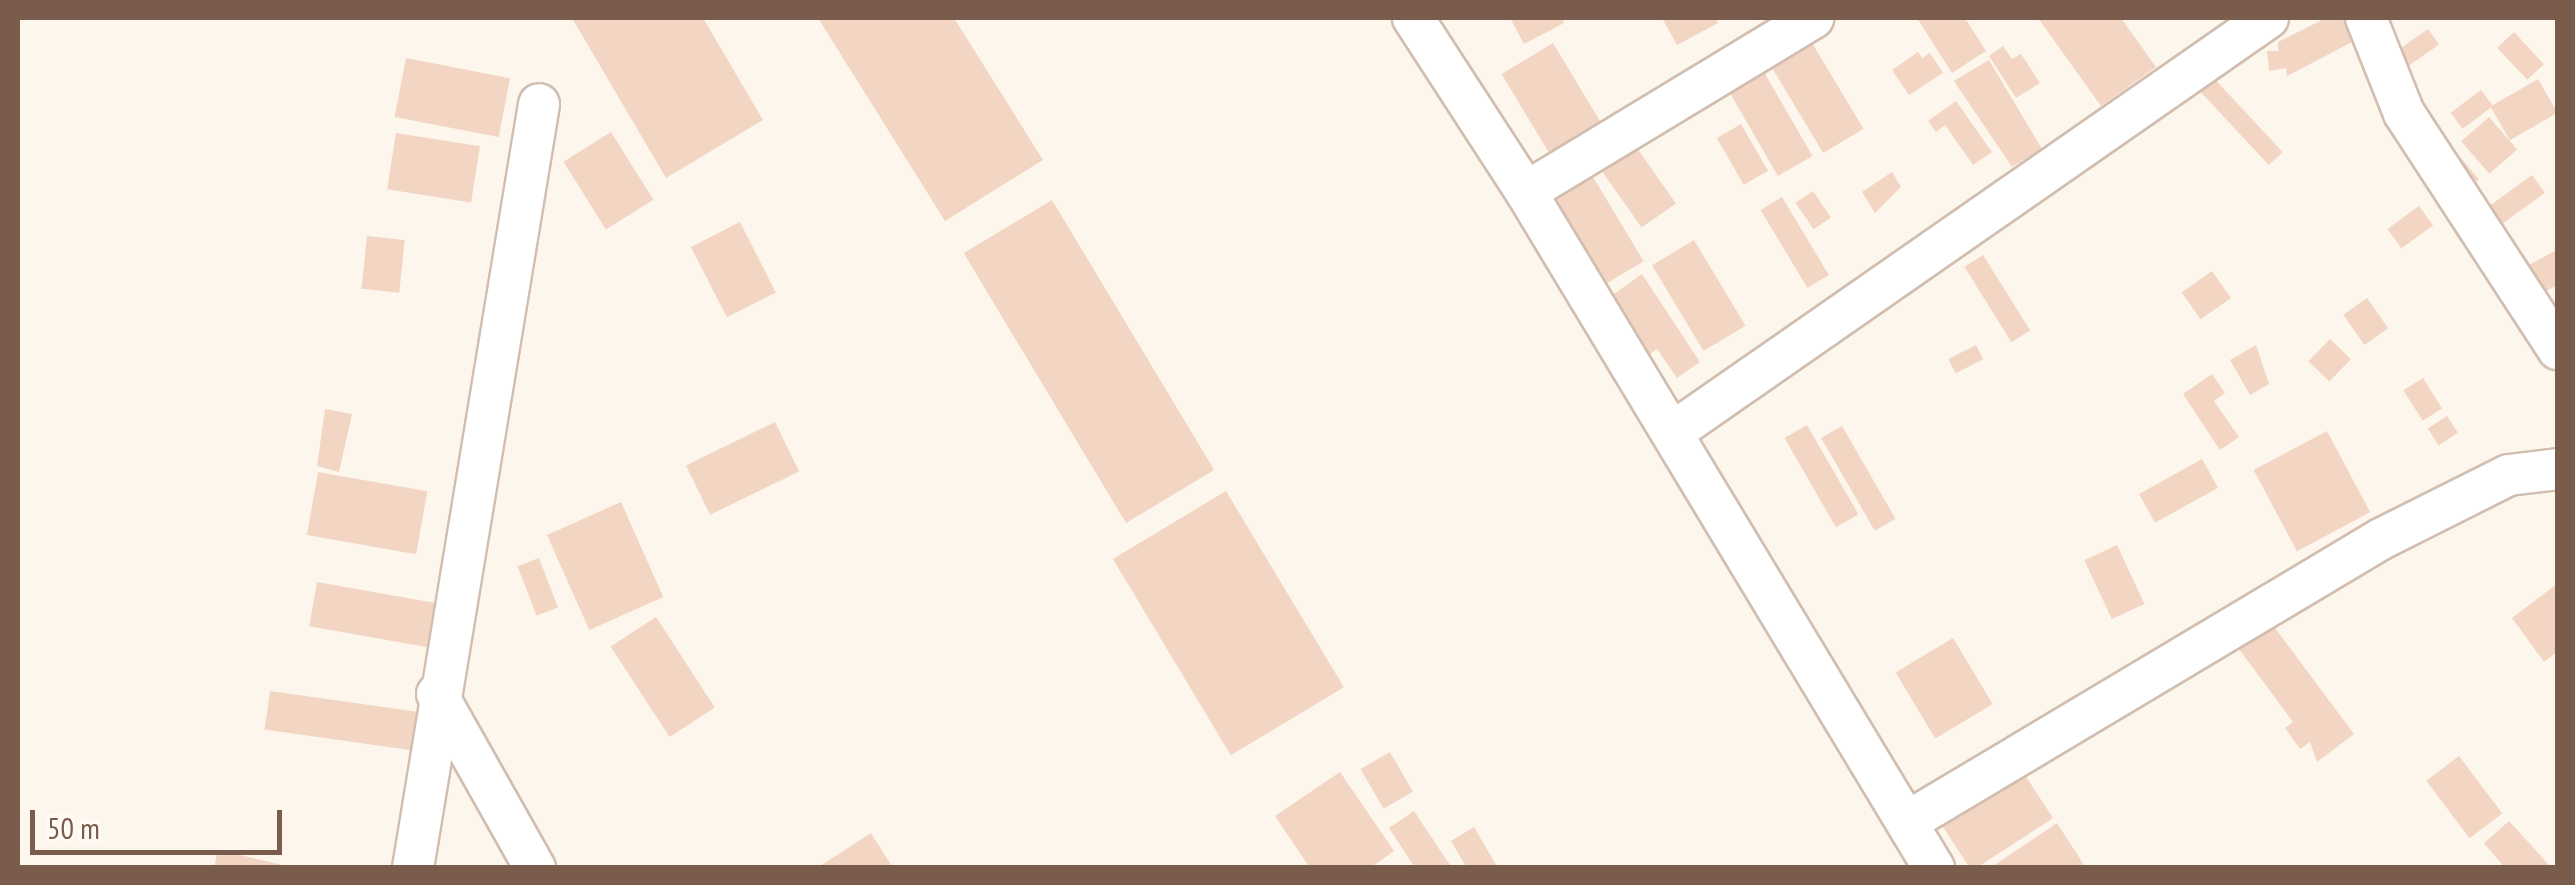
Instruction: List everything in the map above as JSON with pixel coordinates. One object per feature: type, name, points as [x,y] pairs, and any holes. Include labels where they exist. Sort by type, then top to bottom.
[{"type":"street","points":[[1413,18],[1526,192],[1934,868]]},
{"type":"street","points":[[1526,192],[1813,18]]},
{"type":"street","points":[[1673,432],[2268,18]]},
{"type":"street","points":[[2366,18],[2404,113],[2558,349]]},
{"type":"street","points":[[413,868],[438,694],[540,104]]},
{"type":"street","points":[[1907,822],[2380,539],[2509,474],[2558,469]]},
{"type":"street","points":[[438,694],[535,868]]},
{"type":"building","points":[[572,18],[703,18],[763,120],[666,178]]},
{"type":"building","points":[[818,18],[954,18],[1043,160],[945,221]]},
{"type":"building","points":[[1510,18],[1562,18],[1564,23],[1524,44]]},
{"type":"building","points":[[1662,18],[1715,18],[1718,23],[1677,45]]},
{"type":"building","points":[[1917,18],[1965,18],[1986,51],[1952,73]]},
{"type":"building","points":[[2038,18],[2121,18],[2156,67],[2101,106]]},
{"type":"building","points":[[2326,18],[2350,18],[2360,38],[2287,76],[2286,68],[2269,71],[2267,51],[2278,51],[2278,42]]},
{"type":"building","points":[[2428,29],[2439,45],[2406,68],[2395,52]]},
{"type":"building","points":[[2514,32],[2544,64],[2527,80],[2497,48]]},
{"type":"building","points":[[1553,43],[1602,125],[1551,156],[1502,74]]},
{"type":"building","points":[[1812,43],[1864,129],[1823,153],[1772,67]]},
{"type":"building","points":[[2003,46],[2012,59],[2021,54],[2040,83],[2016,98],[1989,56]]},
{"type":"building","points":[[1918,52],[1922,58],[1930,53],[1943,73],[1909,95],[1892,70]]},
{"type":"building","points":[[406,58],[510,78],[499,137],[395,117]]},
{"type":"building","points":[[1989,60],[2042,149],[2012,167],[1954,81]]},
{"type":"building","points":[[1764,72],[1812,156],[1778,176],[1729,92]]},
{"type":"building","points":[[2209,73],[2283,152],[2269,165],[2195,86]]},
{"type":"building","points":[[2538,79],[2558,113],[2510,140],[2490,106]]},
{"type":"building","points":[[2481,90],[2493,106],[2463,129],[2451,113]]},
{"type":"building","points":[[1956,101],[1992,152],[1973,165],[1945,125],[1936,132],[1928,121]]},
{"type":"building","points":[[2489,117],[2517,149],[2489,174],[2461,141]]},
{"type":"building","points":[[1741,124],[1768,171],[1744,185],[1717,138]]},
{"type":"building","points":[[611,132],[653,200],[606,230],[564,162]]},
{"type":"building","points":[[396,133],[480,146],[471,203],[387,189]]},
{"type":"building","points":[[1630,138],[1676,204],[1641,228],[1596,162]]},
{"type":"building","points":[[2450,145],[2479,179],[2465,191],[2436,157]]},
{"type":"building","points":[[1590,172],[1644,261],[1595,291],[1541,201]]},
{"type":"building","points":[[1892,172],[1901,187],[1875,213],[1862,192]]},
{"type":"building","points":[[2532,175],[2545,193],[2499,226],[2486,209]]},
{"type":"building","points":[[1813,191],[1831,218],[1813,229],[1796,203]]},
{"type":"building","points":[[1782,197],[1829,275],[1807,288],[1761,210]]},
{"type":"building","points":[[1052,200],[1214,470],[1126,523],[964,253]]},
{"type":"building","points":[[2419,206],[2433,225],[2402,248],[2387,229]]},
{"type":"building","points":[[740,222],[776,292],[727,317],[691,247]]},
{"type":"building","points":[[367,236],[405,240],[399,293],[361,289]]},
{"type":"building","points":[[1694,240],[1746,326],[1704,351],[1652,265]]},
{"type":"building","points":[[2558,249],[2558,285],[2534,297],[2520,270]]},
{"type":"building","points":[[1983,255],[2030,330],[2012,342],[1964,267]]},
{"type":"building","points":[[2212,271],[2231,298],[2201,319],[2182,292]]},
{"type":"building","points":[[1642,274],[1700,362],[1677,378],[1657,349],[1643,359],[1604,301]]},
{"type":"building","points":[[2367,298],[2388,328],[2364,345],[2343,315]]},
{"type":"building","points":[[2330,339],[2351,359],[2329,381],[2308,361]]},
{"type":"building","points":[[1976,345],[1983,359],[1956,373],[1948,359]]},
{"type":"building","points":[[2256,345],[2269,384],[2250,395],[2230,360]]},
{"type":"building","points":[[2212,374],[2225,393],[2214,401],[2239,437],[2220,450],[2183,394]]},
{"type":"building","points":[[2423,378],[2442,409],[2423,421],[2403,390]]},
{"type":"building","points":[[325,409],[352,414],[339,472],[317,466]]},
{"type":"building","points":[[2447,416],[2458,433],[2439,445],[2428,429]]},
{"type":"building","points":[[775,422],[799,471],[710,515],[686,465]]},
{"type":"building","points":[[1807,425],[1858,514],[1836,527],[1784,438]]},
{"type":"building","points":[[1842,426],[1896,519],[1875,531],[1821,438]]},
{"type":"building","points":[[2327,431],[2370,512],[2297,551],[2254,470]]},
{"type":"building","points":[[2202,459],[2218,488],[2155,523],[2139,494]]},
{"type":"building","points":[[318,472],[427,491],[416,554],[307,535]]},
{"type":"building","points":[[1226,491],[1344,687],[1231,755],[1113,559]]},
{"type":"building","points":[[621,502],[663,597],[589,630],[547,535]]},
{"type":"building","points":[[2117,545],[2144,604],[2112,619],[2084,560]]},
{"type":"building","points":[[539,558],[558,607],[537,616],[518,566]]},
{"type":"building","points":[[317,582],[441,604],[433,648],[309,626]]},
{"type":"building","points":[[2558,583],[2558,651],[2544,662],[2512,618]]},
{"type":"building","points":[[656,617],[715,708],[670,737],[611,646]]},
{"type":"building","points":[[2272,624],[2354,734],[2317,762],[2310,742],[2300,749],[2285,728],[2293,722],[2239,649]]},
{"type":"building","points":[[1953,638],[1993,704],[1935,739],[1896,673]]},
{"type":"building","points":[[270,691],[421,712],[415,751],[265,730]]},
{"type":"building","points":[[1390,752],[1413,792],[1384,809],[1361,769]]},
{"type":"building","points":[[2459,756],[2502,814],[2470,838],[2426,781]]},
{"type":"building","points":[[1340,772],[1394,851],[1370,868],[1310,868],[1275,816]]},
{"type":"building","points":[[2023,772],[2053,818],[1976,868],[1970,868],[1942,825]]},
{"type":"building","points":[[1414,811],[1452,868],[1415,868],[1389,828]]},
{"type":"building","points":[[2509,821],[2549,865],[2546,868],[2505,868],[2484,843]]},
{"type":"building","points":[[2057,823],[2086,868],[1990,868]]},
{"type":"building","points":[[1474,827],[1498,868],[1467,868],[1451,841]]},
{"type":"building","points":[[871,833],[893,868],[817,868]]},
{"type":"building","points":[[218,850],[287,866],[287,868],[214,868]]}]
